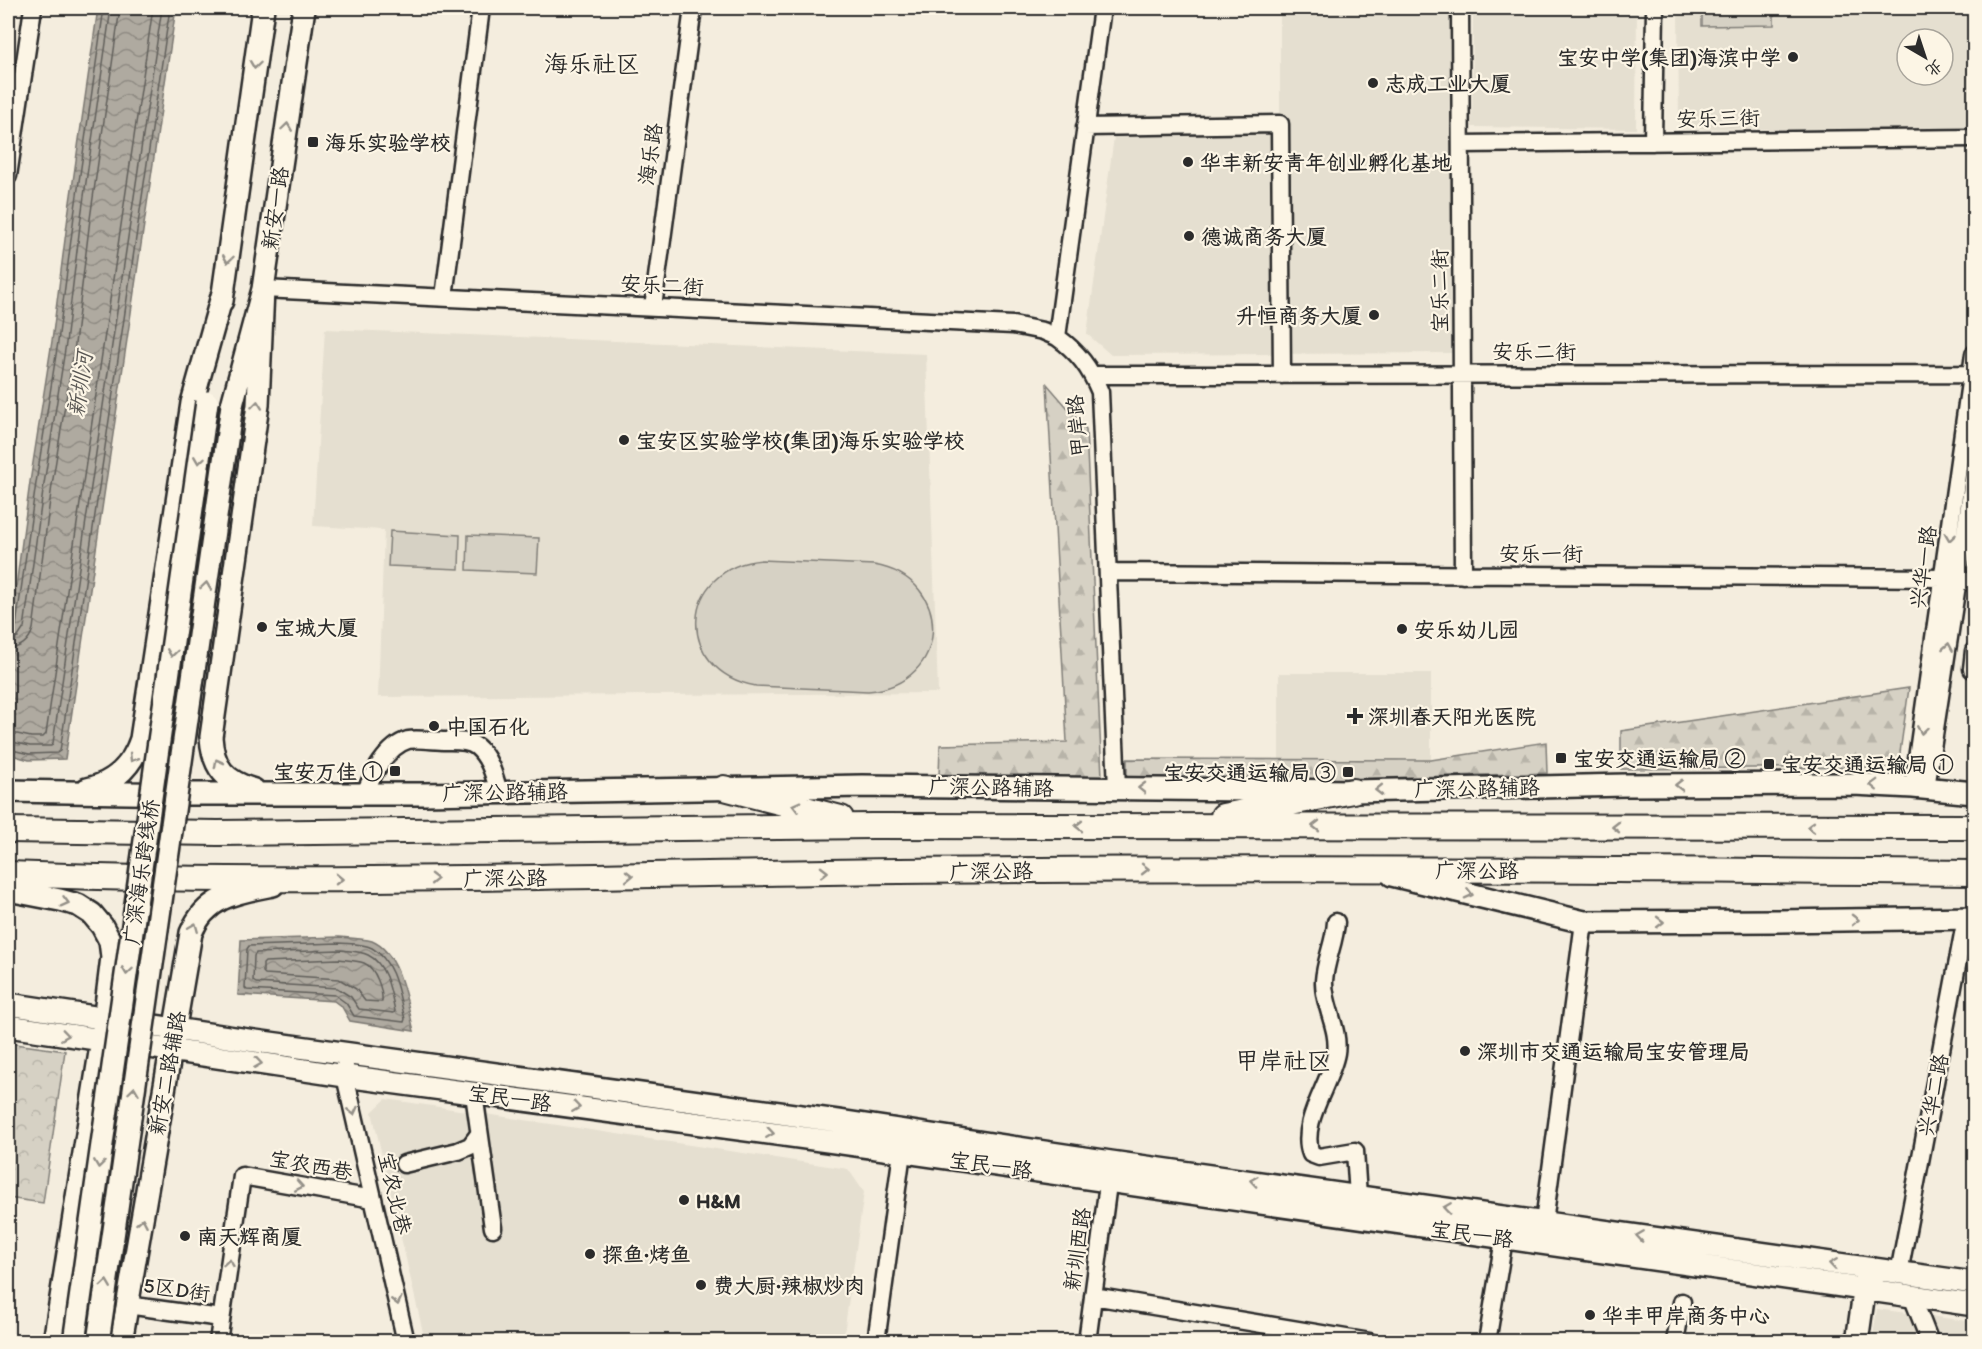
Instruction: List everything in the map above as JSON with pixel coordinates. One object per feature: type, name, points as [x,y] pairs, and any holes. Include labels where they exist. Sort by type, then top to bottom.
[{"type":"highway","points":[[724,788],[873,826]]},
{"type":"highway","points":[[1167,826],[1353,791]]},
{"type":"highway","name":"广深公路","points":[[8,830],[218,833],[873,826],[1974,827]]},
{"type":"highway","name":"广深公路","points":[[8,874],[93,878],[376,880],[1123,870],[1685,870],[1974,873]]},
{"type":"main road","name":"新安一路","points":[[207,402],[263,8]]},
{"type":"main road","name":"新安一路","points":[[232,405],[263,289],[304,8]]},
{"type":"main road","points":[[72,792],[100,786],[126,769],[136,754],[146,713],[192,403],[224,289]]},
{"type":"main road","points":[[263,289],[258,405],[212,718],[212,752],[228,779],[239,786],[264,794]]},
{"type":"main road","name":"广深海乐跨线桥","points":[[74,1341],[207,402]]},
{"type":"main road","name":"广深海乐跨线桥","points":[[98,1341],[232,405]]},
{"type":"main road","points":[[146,713],[152,733],[165,746],[173,748],[192,744],[200,739],[212,718]]},
{"type":"main road","name":"广深公路辅路","points":[[8,791],[365,794],[862,786],[1353,791],[1626,784],[1853,784],[1974,793]]},
{"type":"main road","points":[[1371,870],[1584,922],[1970,918]]},
{"type":"main road","name":"新安二路辅路","points":[[121,1341],[191,933],[197,918],[222,899],[242,891],[303,879]]},
{"type":"main road","points":[[8,890],[78,905],[92,914],[110,941],[112,957],[102,1040],[54,1341]]},
{"type":"main road","name":"宝民一路","points":[[8,1005],[838,1121],[1110,1172],[1504,1238],[1974,1305]]},
{"type":"main road","name":"宝民一路","points":[[8,1026],[345,1076],[902,1152],[1358,1196],[1974,1283]]},
{"type":"main road","points":[[1857,1341],[1867,1269]]},
{"type":"street","points":[[8,176],[33,8]]},
{"type":"street","points":[[444,297],[481,8]]},
{"type":"street","name":"海乐路","points":[[653,307],[693,8]]},
{"type":"street","points":[[1057,337],[1102,8]]},
{"type":"street","name":"宝乐二街","points":[[1460,8],[1463,574]]},
{"type":"street","points":[[1653,142],[1655,8]]},
{"type":"street","points":[[1085,127],[1281,124],[1282,375]]},
{"type":"street","name":"安乐三街","points":[[1461,144],[1974,138]]},
{"type":"street","name":"安乐二街","points":[[263,289],[1013,325],[1035,328],[1057,337]]},
{"type":"street","name":"甲岸路","points":[[1057,337],[1079,355],[1093,375],[1100,392],[1117,788]]},
{"type":"street","name":"兴华一路","points":[[1919,788],[1959,580],[1966,510],[1974,354]]},
{"type":"street","name":"安乐二街","points":[[1093,375],[1973,374]]},
{"type":"street","name":"兴华一路","points":[[1966,510],[1974,474]]},
{"type":"street","name":"安乐一街","points":[[1108,572],[1959,580]]},
{"type":"street","points":[[1974,651],[1972,669],[1974,669]]},
{"type":"street","points":[[365,794],[371,778],[385,758],[407,741],[462,741],[475,744],[490,765],[499,792]]},
{"type":"street","name":"兴华二路","points":[[1899,1273],[1970,918]]},
{"type":"street","points":[[1336,922],[1336,932],[1324,981],[1328,1010],[1335,1031],[1336,1055],[1311,1121],[1309,1148],[1311,1154],[1318,1157],[1355,1151],[1358,1196]]},
{"type":"street","points":[[1544,1222],[1584,922]]},
{"type":"street","name":"宝农北巷","points":[[346,1054],[345,1076],[406,1341]]},
{"type":"street","points":[[474,1094],[493,1227]]},
{"type":"street","points":[[404,1164],[458,1151],[470,1146],[479,1134]]},
{"type":"street","points":[[876,1341],[902,1152]]},
{"type":"street","name":"新圳西路","points":[[1087,1341],[1110,1172]]},
{"type":"street","name":"宝农西巷","points":[[221,1318],[242,1176],[373,1199]]},
{"type":"street","points":[[1487,1341],[1507,1217]]},
{"type":"street","points":[[1093,1296],[1370,1341]]},
{"type":"street","points":[[1912,1296],[1930,1341]]},
{"type":"street","points":[[1675,1341],[1682,1302]]},
{"type":"street","name":"5区D街","points":[[127,1305],[221,1318]]},
{"type":"street","points":[[218,1341],[221,1318]]},
{"type":"shaded area","points":[[1280,8],[1454,8],[1453,353],[1111,355],[1087,334],[1117,115],[1280,115]]},
{"type":"shaded area","points":[[1473,8],[1637,8],[1636,129],[1472,127]]},
{"type":"shaded area","name":"宝安中学(集团)海滨中学","points":[[1678,8],[1974,8],[1974,132],[1679,128]]},
{"type":"shaded area","name":"宝安区实验学校(集团)海乐实验学校","points":[[325,329],[926,354],[938,693],[378,697],[384,530],[313,526]]},
{"type":"shaded area","name":"深圳春天阳光医院","points":[[1279,673],[1431,673],[1431,760],[1279,759]]},
{"type":"shaded area","points":[[386,1099],[848,1169],[864,1192],[843,1341],[425,1341],[372,1112]]},
{"type":"shaded area","points":[[1877,1309],[1974,1322],[1974,1341],[1872,1342]]},
{"type":"green space","points":[[1702,8],[1774,8],[1774,25],[1702,26]]},
{"type":"green space","points":[[1047,384],[1086,429],[1102,777],[939,777],[940,745],[1067,742]]},
{"type":"green space","points":[[390,531],[460,535],[459,569],[388,566]]},
{"type":"green space","points":[[468,535],[539,538],[537,573],[467,570]]},
{"type":"green space","points":[[762,560],[874,565],[901,574],[919,590],[930,609],[932,631],[928,652],[915,671],[895,684],[868,691],[756,686],[729,677],[710,661],[700,641],[697,620],[702,599],[714,581],[735,567]]},
{"type":"green space","points":[[1909,688],[1898,767],[1621,769],[1621,731]]},
{"type":"green space","points":[[1546,742],[1547,773],[1349,779],[1127,779],[1127,759],[1431,760]]},
{"type":"green space","points":[[8,1043],[65,1051],[43,1203],[8,1198]]},
{"type":"water","name":"新圳河","points":[[98,8],[176,8],[65,759],[29,760],[8,754],[8,646]]},
{"type":"water","points":[[339,937],[372,941],[390,956],[401,980],[414,1031],[350,1021],[342,1007],[334,1001],[238,995],[241,940]]},
{"type":"place","name":"宝安中学(集团)海滨中学","points":[[1793,57]]},
{"type":"place","name":"志成工业大厦","points":[[1373,83]]},
{"type":"place","name":"海乐实验学校","points":[[313,142]]},
{"type":"place","name":"华丰新安青年创业孵化基地","points":[[1188,162]]},
{"type":"place","name":"德诚商务大厦","points":[[1189,236]]},
{"type":"place","name":"升恒商务大厦","points":[[1374,315]]},
{"type":"place","name":"宝安区实验学校(集团)海乐实验学校","points":[[624,440]]},
{"type":"place","name":"宝城大厦","points":[[262,627]]},
{"type":"place","name":"安乐幼儿园","points":[[1402,629]]},
{"type":"place","name":"深圳春天阳光医院","points":[[1355,716]]},
{"type":"place","name":"中国石化","points":[[434,726]]},
{"type":"place","name":"宝安交通运输局 ②","points":[[1561,758]]},
{"type":"place","name":"宝安交通运输局 ①","points":[[1769,764]]},
{"type":"place","name":"宝安万佳 ①","points":[[395,771]]},
{"type":"place","name":"宝安交通运输局 ③","points":[[1348,772]]},
{"type":"place","name":"深圳市交通运输局宝安管理局","points":[[1465,1051]]},
{"type":"place","name":"H&M","points":[[684,1200]]},
{"type":"place","name":"南天辉商厦","points":[[185,1236]]},
{"type":"place","name":"探鱼·烤鱼","points":[[590,1254]]},
{"type":"place","name":"费大厨·辣椒炒肉","points":[[701,1285]]},
{"type":"place","name":"华丰甲岸商务中心","points":[[1590,1315]]},
{"type":"district","name":"海乐社区","points":[[592,63]]},
{"type":"district","name":"甲岸社区","points":[[1283,1060]]}]
